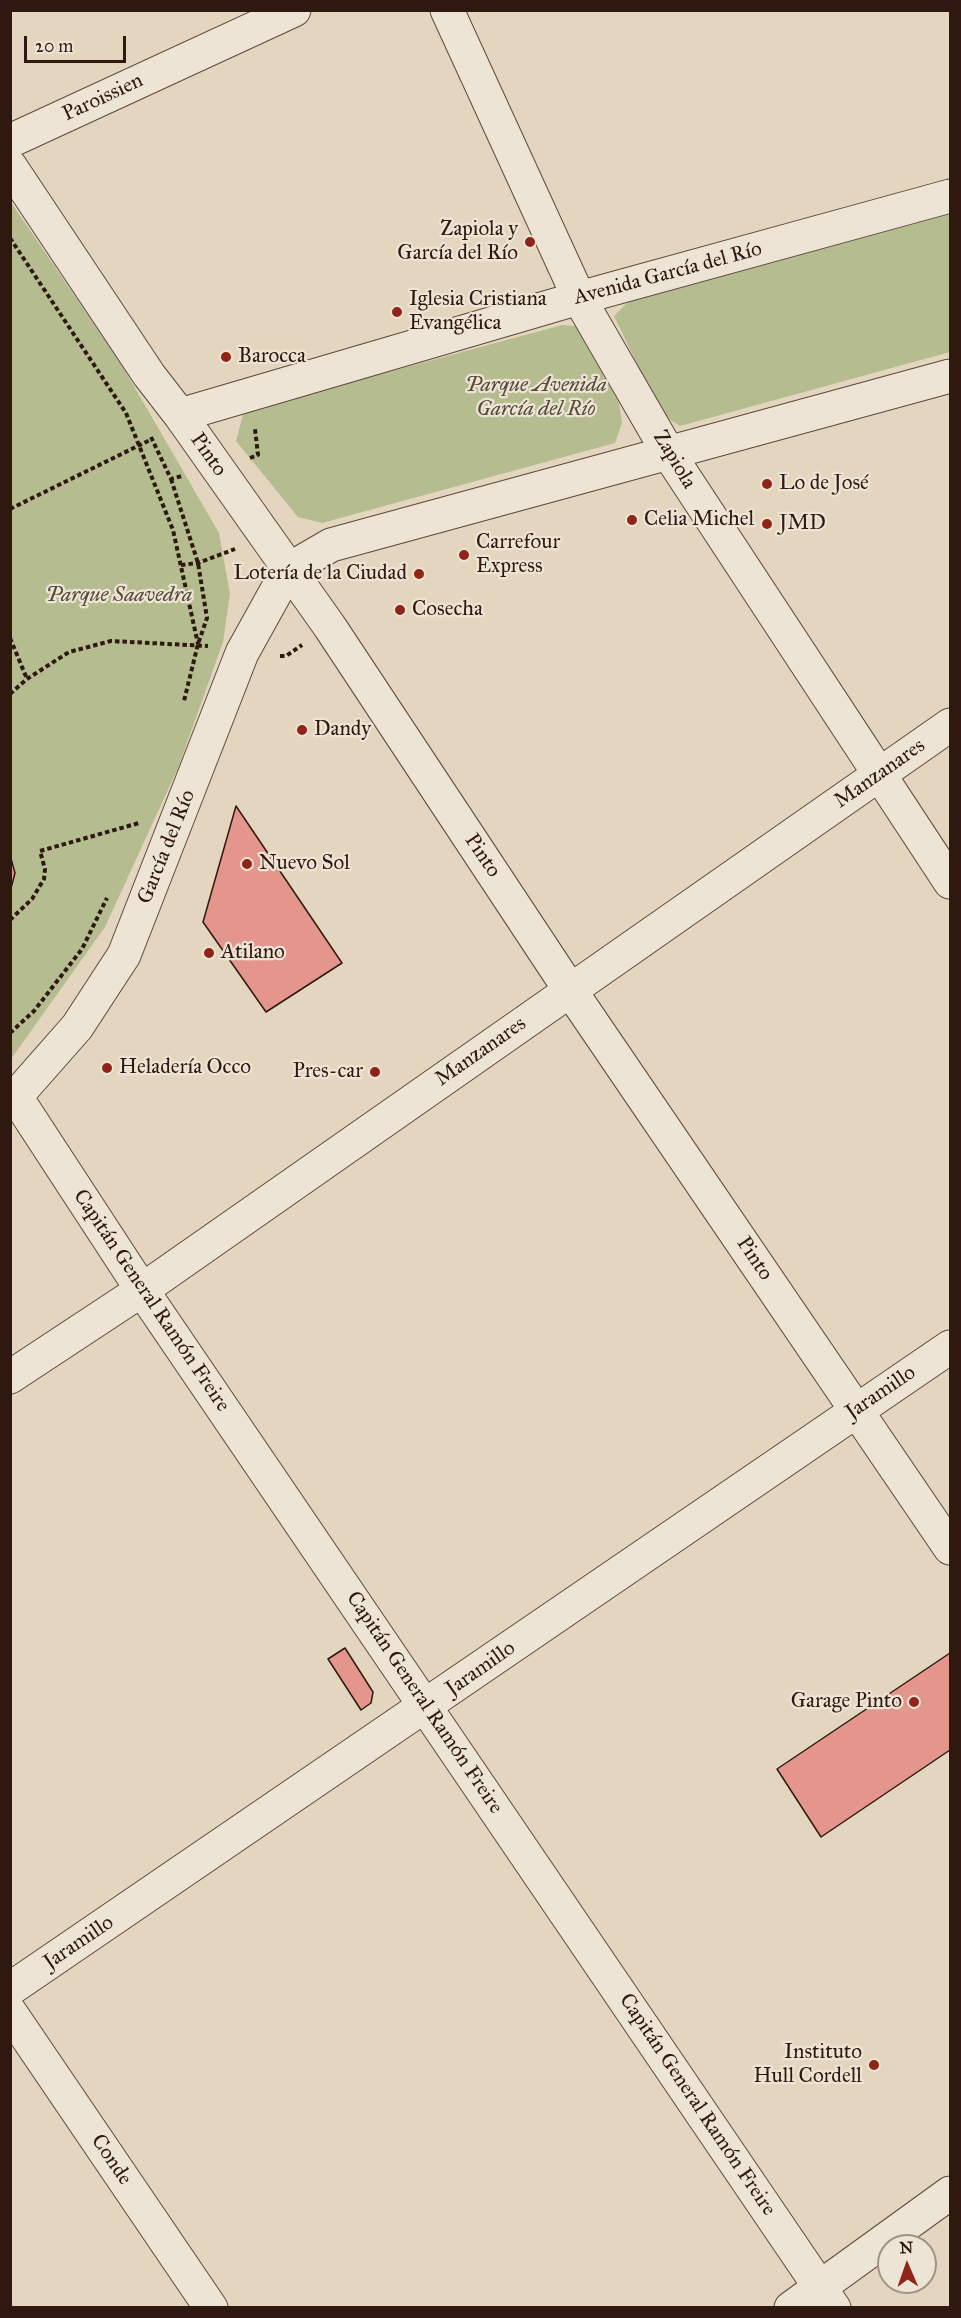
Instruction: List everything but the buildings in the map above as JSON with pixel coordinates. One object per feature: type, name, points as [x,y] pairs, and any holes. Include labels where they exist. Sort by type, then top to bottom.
[{"type":"street","name":"Paroissien","points":[[10,141],[294,10]]},
{"type":"street","name":"Zapiola","points":[[447,10],[579,298],[669,454],[951,882]]},
{"type":"street","name":"Pinto","points":[[10,166],[149,375],[343,646],[570,990],[951,1548]]},
{"type":"street","name":"Avenida García del Río","points":[[180,416],[579,298],[951,196]]},
{"type":"street","points":[[288,570],[331,545],[951,376]]},
{"type":"street","name":"García del Río","points":[[13,1100],[77,1027],[124,955],[242,652],[288,570]]},
{"type":"street","name":"Manzanares","points":[[10,1377],[142,1290],[951,725]]},
{"type":"street","name":"Capitán General Ramón Freire","points":[[13,1100],[827,2297]]},
{"type":"street","name":"Jaramillo","points":[[10,1989],[951,1347]]},
{"type":"street","name":"Conde","points":[[10,2012],[211,2307]]},
{"type":"street","points":[[791,2307],[827,2297],[951,2193]]},
{"type":"path","points":[[10,238],[126,413],[173,530],[198,644]]},
{"type":"path","points":[[10,509],[152,439],[180,416]]},
{"type":"path","points":[[171,479],[198,563],[207,618],[182,709]]},
{"type":"path","points":[[10,638],[27,679]]},
{"type":"path","points":[[10,694],[27,679],[69,652],[111,641],[198,644],[242,652],[286,656]]},
{"type":"path","points":[[10,920],[32,899],[44,879],[45,869],[40,851],[142,823],[137,833]]},
{"type":"path","points":[[10,1032],[34,1011],[82,949],[108,896]]},
{"type":"green space","name":"Parque Saavedra","points":[[10,201],[120,362],[219,533],[230,594],[223,642],[178,768],[105,927],[11,1059]]},
{"type":"green space","name":"Parque Avenida García del Río","points":[[950,213],[950,352],[680,426],[661,414],[614,316],[628,302]]},
{"type":"green space","name":"Parque Avenida García del Río","points":[[562,325],[575,326],[619,403],[622,423],[615,443],[322,523],[298,517],[236,441],[244,411]]},
{"type":"place","name":"Zapiola y García del Río","points":[[530,242]]},
{"type":"place","name":"Iglesia Cristiana Evangélica","points":[[397,312]]},
{"type":"place","name":"Barocca","points":[[226,357]]},
{"type":"place","name":"Lo de José","points":[[767,484]]},
{"type":"place","name":"Celia Michel","points":[[632,520]]},
{"type":"place","name":"JMD","points":[[767,524]]},
{"type":"place","name":"Carrefour Express","points":[[464,555]]},
{"type":"place","name":"Lotería de la Ciudad","points":[[419,574]]},
{"type":"place","name":"Cosecha","points":[[400,610]]},
{"type":"place","name":"Dandy","points":[[302,730]]},
{"type":"place","name":"Nuevo Sol","points":[[247,864]]},
{"type":"place","name":"Atilano","points":[[209,953]]},
{"type":"place","name":"Heladería Occo","points":[[107,1068]]},
{"type":"place","name":"Pres-car","points":[[375,1072]]},
{"type":"place","name":"Garage Pinto","points":[[914,1702]]},
{"type":"place","name":"Instituto Hull Cordell","points":[[874,2065]]}]
